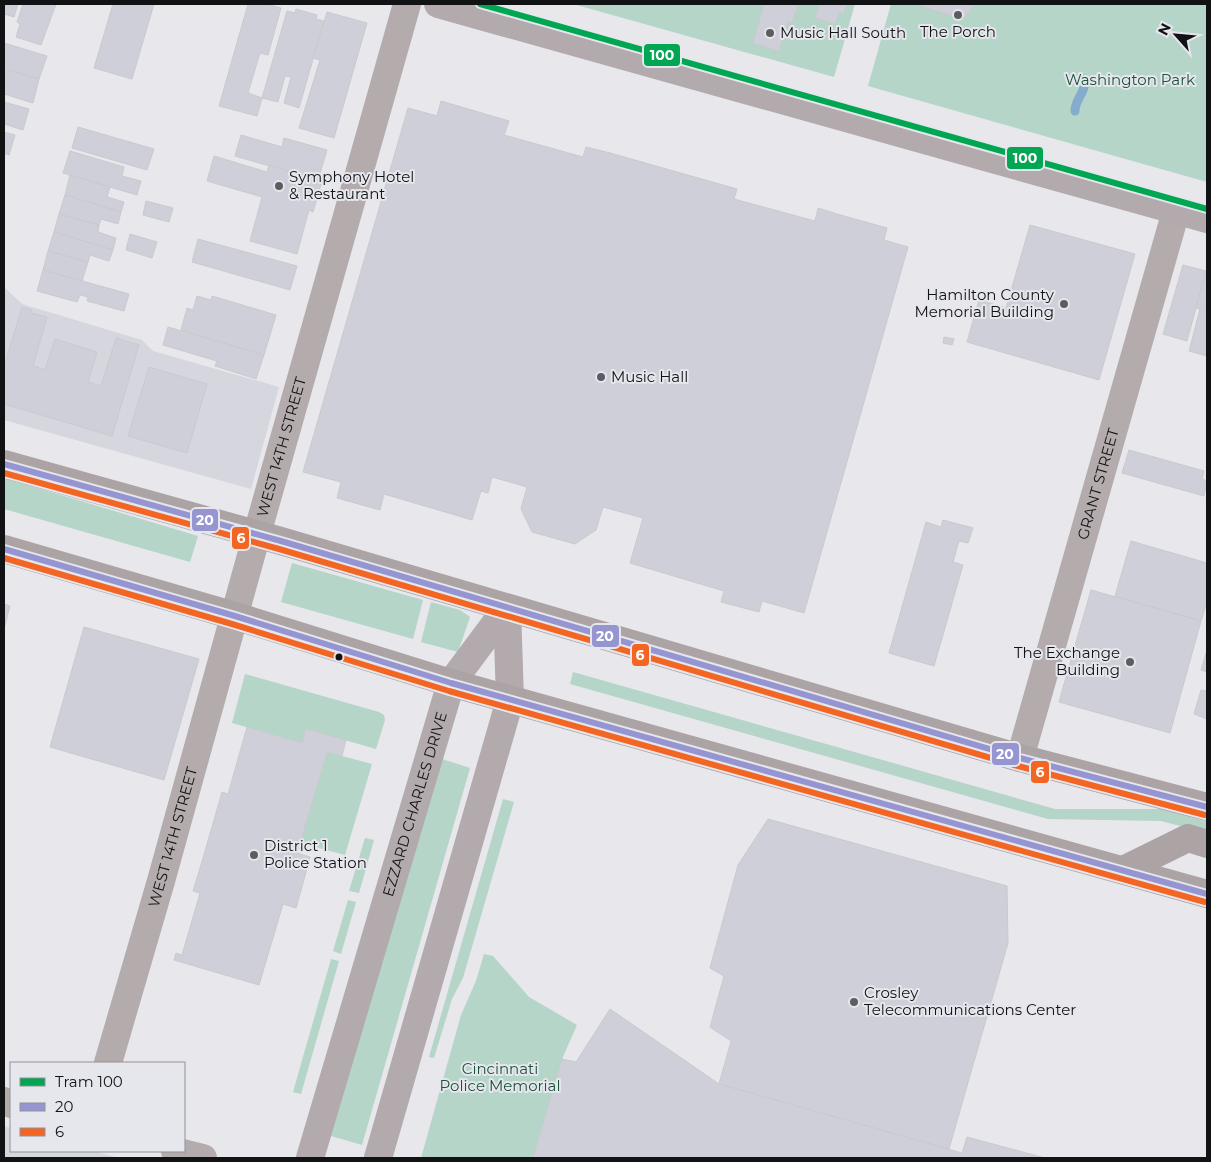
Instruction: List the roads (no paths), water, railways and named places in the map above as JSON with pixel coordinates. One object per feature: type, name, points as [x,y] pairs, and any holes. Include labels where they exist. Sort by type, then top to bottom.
[{"type":"main road","points":[[438,4],[1207,220]]},
{"type":"main road","points":[[4,464],[256,534],[1020,758],[1207,807]]},
{"type":"main road","points":[[4,549],[235,616],[451,684],[1207,894]]},
{"type":"main road","points":[[378,1158],[510,700],[507,608]]},
{"type":"main road","name":"EZZARD CHARLES DRIVE","points":[[310,1158],[451,684],[507,608]]},
{"type":"main road","points":[[1123,870],[1188,838],[1207,844]]},
{"type":"street","name":"WEST 14TH STREET","points":[[108,1062],[235,616],[256,534],[408,4]]},
{"type":"street","name":"GRANT STREET","points":[[1020,758],[1176,211]]},
{"type":"street","points":[[179,1152],[203,1158]]},
{"type":"waterway","points":[[1075,111],[1084,88],[1084,79]]},
{"type":"tram line","name":"100","points":[[480,4],[1207,209]]},
{"type":"place","name":"The Porch","points":[[958,15]]},
{"type":"place","name":"Music Hall South","points":[[770,33]]},
{"type":"place","name":"Symphony Hotel & Restaurant","points":[[279,186]]},
{"type":"place","name":"Hamilton County Memorial Building","points":[[1064,304]]},
{"type":"place","name":"Music Hall","points":[[601,377]]},
{"type":"place","name":"The Exchange Building","points":[[1130,662]]},
{"type":"place","name":"District 1 Police Station","points":[[254,855]]},
{"type":"place","name":"Crosley Telecommunications Center","points":[[854,1002]]},
{"type":"park label","name":"Washington Park","points":[[1130,80]]},
{"type":"park label","name":"Cincinnati Police Memorial","points":[[500,1078]]}]
